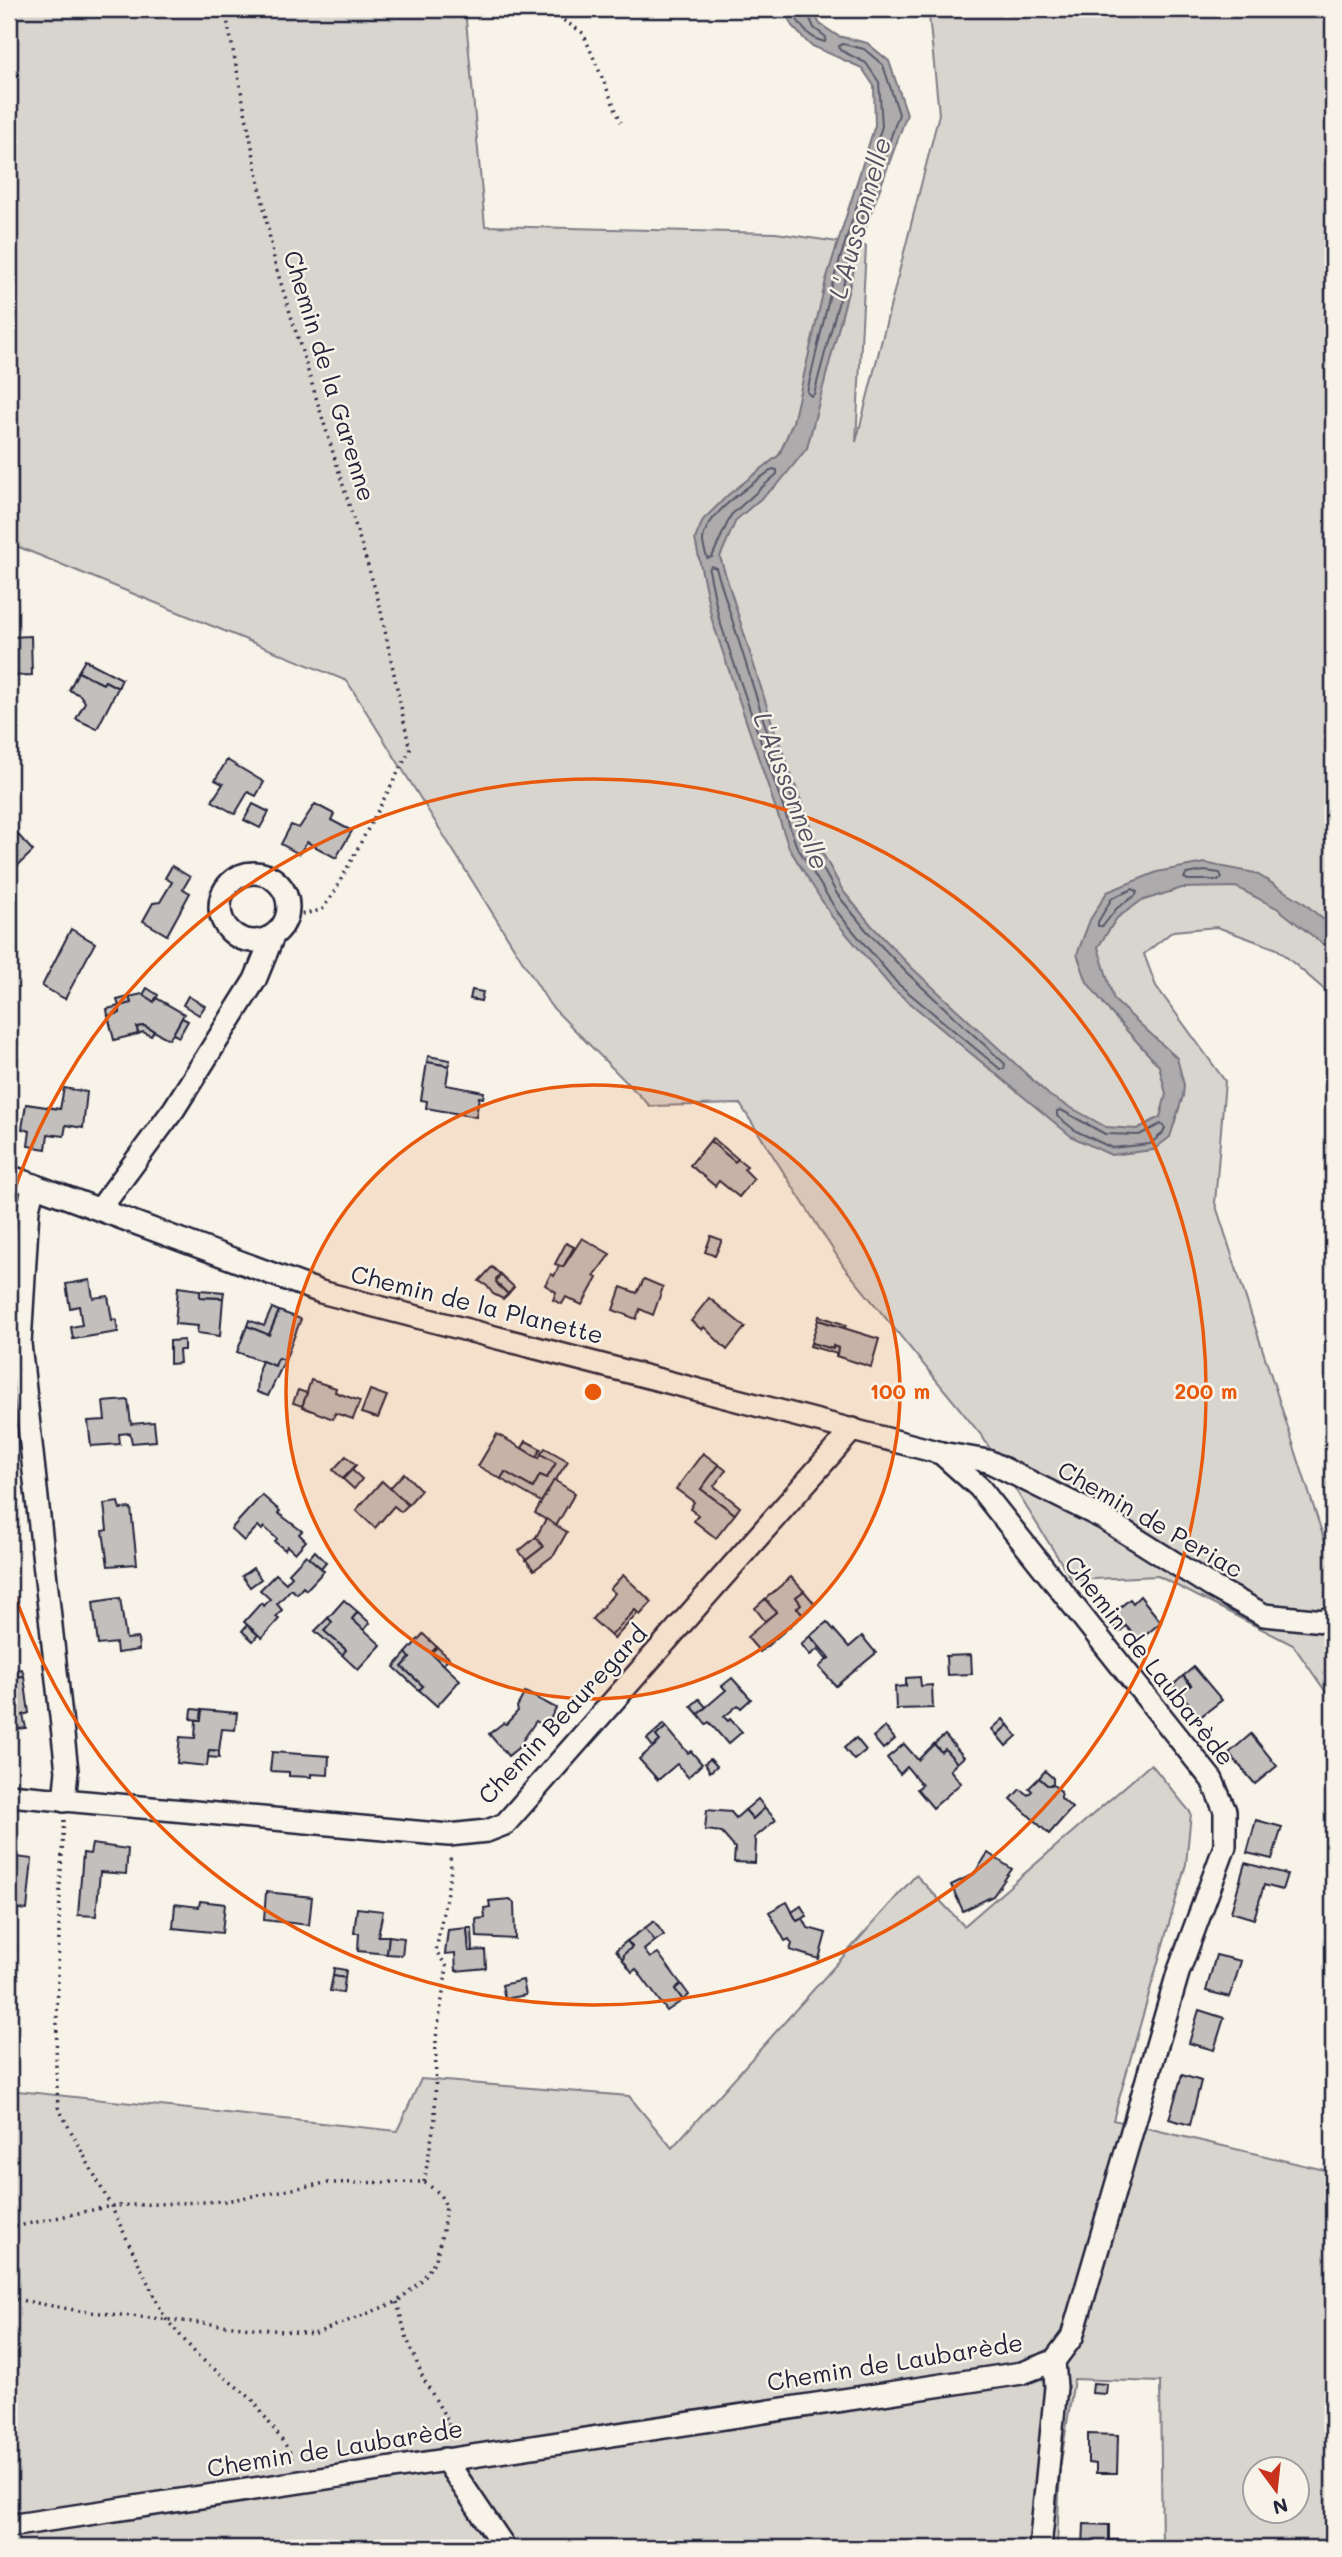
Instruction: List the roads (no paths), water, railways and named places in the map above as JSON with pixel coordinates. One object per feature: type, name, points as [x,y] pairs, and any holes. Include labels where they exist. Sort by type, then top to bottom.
[{"type":"street","points":[[100,1209],[174,1109],[255,980],[273,936],[287,917],[287,896],[274,878],[261,873],[244,873],[229,883],[222,894],[219,909],[223,922],[233,934],[243,940],[260,941],[273,936]]},
{"type":"street","name":"Chemin de la Planette","points":[[9,1176],[321,1292],[941,1453]]},
{"type":"street","points":[[34,1185],[28,1209],[20,1344],[67,1771],[64,1801]]},
{"type":"street","name":"Chemin Beauregard","points":[[9,1795],[449,1835],[486,1831],[505,1824],[853,1429]]},
{"type":"street","name":"Chemin de Periac","points":[[941,1453],[988,1461],[1091,1513],[1264,1615],[1324,1621],[1333,1615]]},
{"type":"street","name":"Chemin de Laubarède","points":[[9,2526],[1022,2373],[1054,2361],[1073,2337],[1178,1973],[1225,1846],[1225,1811],[1212,1780],[979,1487],[941,1453]]},
{"type":"street","points":[[1040,2548],[1056,2387],[1054,2361]]},
{"type":"street","points":[[445,2459],[505,2548]]},
{"type":"water","name":"L'Aussonnelle","points":[[784,9],[812,9],[820,24],[838,36],[867,43],[889,61],[907,114],[863,235],[807,448],[779,483],[736,520],[720,557],[773,726],[816,841],[843,891],[911,967],[1050,1096],[1106,1127],[1137,1129],[1160,1117],[1166,1094],[1159,1066],[1087,982],[1077,954],[1090,920],[1107,892],[1157,872],[1204,863],[1255,873],[1303,902],[1333,928],[1333,952],[1277,908],[1236,887],[1182,888],[1141,901],[1117,918],[1098,947],[1114,1000],[1177,1058],[1184,1085],[1170,1137],[1153,1150],[1111,1155],[1072,1137],[892,988],[832,917],[789,848],[712,620],[695,539],[703,520],[728,495],[779,455],[793,422],[826,280],[875,125],[874,86],[862,68],[810,45],[792,26]]}]
